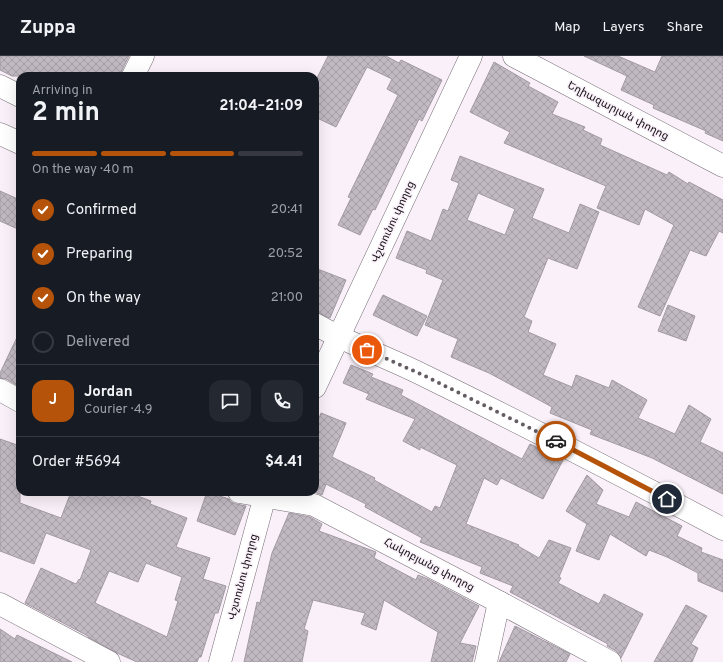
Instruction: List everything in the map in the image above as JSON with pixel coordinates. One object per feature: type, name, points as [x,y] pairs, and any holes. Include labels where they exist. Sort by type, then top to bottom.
[{"type":"street","points":[[134,72],[143,56]]},
{"type":"street","name":"Վշտունու փողոց","points":[[319,378],[471,56]]},
{"type":"street","name":"Եղիազարյան փողոց","points":[[514,56],[723,166]]},
{"type":"street","points":[[0,86],[16,94]]},
{"type":"street","points":[[0,134],[16,141]]},
{"type":"street","points":[[319,326],[338,338],[432,379],[568,447],[723,529]]},
{"type":"street","points":[[0,390],[16,399]]},
{"type":"street","name":"Վշտունու փողոց","points":[[220,662],[264,496]]},
{"type":"street","name":"Հակոբյանց փողոց","points":[[274,496],[314,505],[610,662]]},
{"type":"street","points":[[486,662],[499,602]]},
{"type":"street","points":[[0,604],[109,662]]},
{"type":"building","points":[[0,56],[129,56],[122,72],[16,72],[16,76],[12,76],[0,70]]},
{"type":"building","points":[[328,56],[386,56],[399,63],[401,60],[442,80],[422,121],[419,119],[375,210],[373,209],[360,235],[338,225],[351,198],[348,197],[398,95],[387,89],[392,79],[367,67],[336,127],[319,119],[319,74]]},
{"type":"building","points":[[584,56],[618,56],[655,72],[662,56],[723,56],[723,141],[705,133],[706,131],[653,108],[654,105],[621,90],[627,76]]},
{"type":"building","points":[[494,62],[530,83],[528,86],[558,102],[552,114],[585,127],[583,130],[602,139],[600,145],[667,175],[669,172],[688,184],[689,182],[723,200],[723,233],[719,231],[706,256],[690,250],[660,316],[638,307],[674,225],[645,209],[639,225],[597,208],[606,186],[504,143],[510,132],[470,112]]},
{"type":"building","points":[[460,156],[544,189],[532,218],[569,233],[580,204],[599,212],[577,269],[548,258],[524,317],[532,321],[528,332],[556,344],[543,375],[572,387],[576,375],[609,388],[612,380],[647,400],[638,418],[675,434],[689,405],[711,419],[700,442],[723,453],[723,494],[652,458],[590,434],[592,430],[550,413],[552,407],[489,373],[451,357],[458,339],[425,325],[443,280],[426,273],[427,270],[396,258],[407,231],[431,241],[443,209],[448,211],[459,183],[451,180]],"holes":[[[478,193],[515,209],[505,235],[467,220]]]},
{"type":"building","points":[[0,191],[16,198],[16,228],[0,221]]},
{"type":"building","points":[[319,270],[346,280],[330,318],[319,314]]},
{"type":"building","points":[[383,295],[427,316],[417,336],[373,315]]},
{"type":"building","points":[[668,305],[695,316],[686,341],[658,331]]},
{"type":"building","points":[[16,339],[16,385],[6,379],[0,378],[0,373]]},
{"type":"building","points":[[351,365],[373,374],[371,377],[403,390],[401,395],[522,459],[530,444],[563,460],[543,499],[501,478],[497,485],[484,478],[466,524],[519,545],[518,546],[539,558],[549,540],[571,548],[558,583],[599,604],[604,594],[643,614],[621,658],[616,651],[607,646],[608,644],[510,592],[513,586],[480,573],[482,567],[420,542],[422,538],[365,507],[366,504],[326,484],[322,495],[319,494],[319,418],[321,413],[346,423],[332,457],[375,478],[374,480],[432,512],[435,506],[440,508],[457,465],[420,447],[420,450],[403,441],[415,419],[366,399],[369,394],[343,383]]},
{"type":"building","points":[[0,439],[16,445],[16,496],[20,496],[20,503],[61,518],[69,496],[138,496],[151,501],[150,504],[187,518],[176,547],[210,558],[203,579],[226,586],[218,613],[215,613],[201,657],[199,657],[197,662],[137,662],[117,653],[25,603],[41,568],[76,584],[79,579],[80,580],[91,550],[46,533],[34,564],[0,551]],"holes":[[[146,563],[182,577],[175,600],[178,601],[167,637],[95,603],[109,571],[138,582]]]},
{"type":"building","points":[[587,475],[603,490],[596,504],[629,517],[636,502],[682,526],[677,536],[702,548],[701,552],[723,560],[723,592],[698,581],[698,573],[667,557],[649,550],[646,556],[610,534],[599,560],[576,551],[587,524],[566,511]]},
{"type":"building","points":[[206,496],[220,496],[229,499],[231,502],[236,504],[246,506],[235,535],[197,521]]},
{"type":"building","points":[[289,513],[310,517],[322,524],[319,531],[376,552],[374,558],[416,580],[418,575],[428,579],[479,606],[460,643],[476,646],[472,662],[431,662],[438,632],[384,600],[376,630],[361,624],[365,613],[313,600],[304,629],[308,631],[302,662],[244,662],[257,602],[260,603],[272,553]]},
{"type":"building","points":[[686,605],[707,616],[691,644],[698,648],[692,662],[654,662]]},
{"type":"building","points":[[515,626],[570,654],[566,662],[499,662]]},
{"type":"building","points":[[0,629],[15,639],[17,635],[72,662],[0,662]]},
{"type":"way so far","points":[[367,350],[425,376],[556,441]]},
{"type":"route","points":[[556,441],[667,499]]}]
